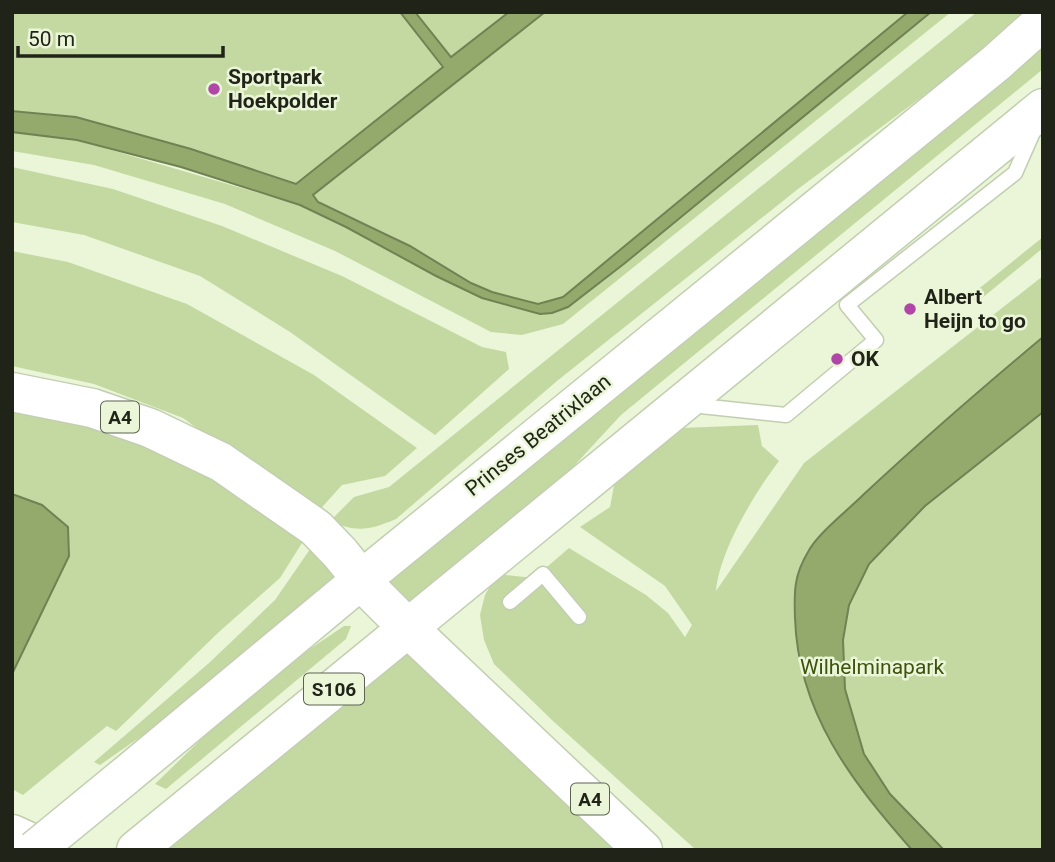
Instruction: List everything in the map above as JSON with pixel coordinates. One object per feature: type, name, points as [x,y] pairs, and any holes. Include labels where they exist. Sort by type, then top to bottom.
[{"type":"main road","name":"Prinses Beatrixlaan","points":[[35,850],[361,580],[996,63],[1043,21]]},
{"type":"main road","name":"S106","points":[[136,850],[1043,109]]},
{"type":"main road","name":"A4","points":[[12,392],[92,408],[150,428],[221,462],[316,528],[408,628],[643,850]]},
{"type":"main road","points":[[12,834],[47,850]]},
{"type":"lane","points":[[683,404],[786,415],[876,340],[847,305],[1015,173],[1043,109]]},
{"type":"lane","points":[[510,602],[543,574],[579,617]]},
{"type":"green space","name":"Sportpark Hoekpolder","points":[[12,12],[400,12],[444,67],[296,184],[191,149],[76,117],[12,111]]},
{"type":"green space","points":[[415,12],[509,12],[450,57]]},
{"type":"green space","points":[[545,12],[908,12],[563,297],[550,302],[520,302],[486,291],[411,246],[318,202],[313,195]]},
{"type":"green space","points":[[931,12],[951,12],[563,324],[522,335],[491,332],[335,251],[225,204],[94,165],[12,151],[12,132],[77,140],[300,205],[482,298],[540,314],[625,263]]},
{"type":"green space","points":[[977,12],[1030,12],[1009,32],[798,189],[557,381],[396,519],[363,529],[330,521],[354,497],[389,487]]},
{"type":"green space","points":[[1043,33],[1043,69],[621,415],[548,494],[402,613],[376,588]]},
{"type":"green space","points":[[12,167],[113,189],[222,226],[342,276],[482,347],[506,352],[509,369],[435,435],[290,332],[200,276],[84,235],[12,222]]},
{"type":"green space","points":[[1043,237],[1043,248],[976,303],[971,295]]},
{"type":"green space","points":[[12,251],[68,262],[187,304],[314,375],[417,448],[385,476],[342,485],[315,515],[183,418],[94,384],[12,366]]},
{"type":"green space","name":"Wilhelminapark","points":[[1043,276],[1043,850],[696,850],[494,664],[484,640],[480,615],[485,595],[497,574],[534,578],[569,548],[646,595],[668,613],[685,637],[692,625],[665,586],[580,527],[610,507],[616,475],[680,428],[758,425],[762,446],[779,461],[759,489],[731,541],[716,591],[804,463]]},
{"type":"green space","points":[[12,404],[126,432],[236,486],[307,535],[280,578],[220,631],[116,731],[107,726],[23,795],[12,789],[12,674],[69,556],[42,505],[12,494]]},
{"type":"green space","points":[[315,542],[347,573],[202,694],[100,765],[94,762],[209,663],[275,600]]},
{"type":"green space","points":[[344,626],[351,626],[346,639],[166,789],[155,784],[258,684]]},
{"type":"green space","points":[[412,647],[629,850],[161,850]]},
{"type":"shaded area","points":[[400,12],[415,12],[451,57],[509,12],[545,12],[313,195],[318,202],[410,246],[471,283],[492,292],[538,304],[563,297],[908,12],[931,12],[625,263],[568,307],[552,313],[540,314],[482,298],[300,205],[181,167],[77,140],[12,132],[12,111],[76,117],[191,149],[296,184],[443,67]]},
{"type":"shaded area","points":[[1043,337],[1043,412],[925,506],[869,564],[849,605],[843,640],[845,689],[864,754],[890,794],[944,850],[912,850],[849,772],[818,715],[806,685],[798,652],[795,609],[797,576],[812,545],[825,530],[930,434]]},
{"type":"shaded area","points":[[12,494],[42,505],[68,527],[69,556],[12,674]]},
{"type":"place","name":"Sportpark Hoekpolder","points":[[214,89]]},
{"type":"place","name":"Albert Heijn to go","points":[[910,309]]},
{"type":"place","name":"OK","points":[[837,359]]}]
